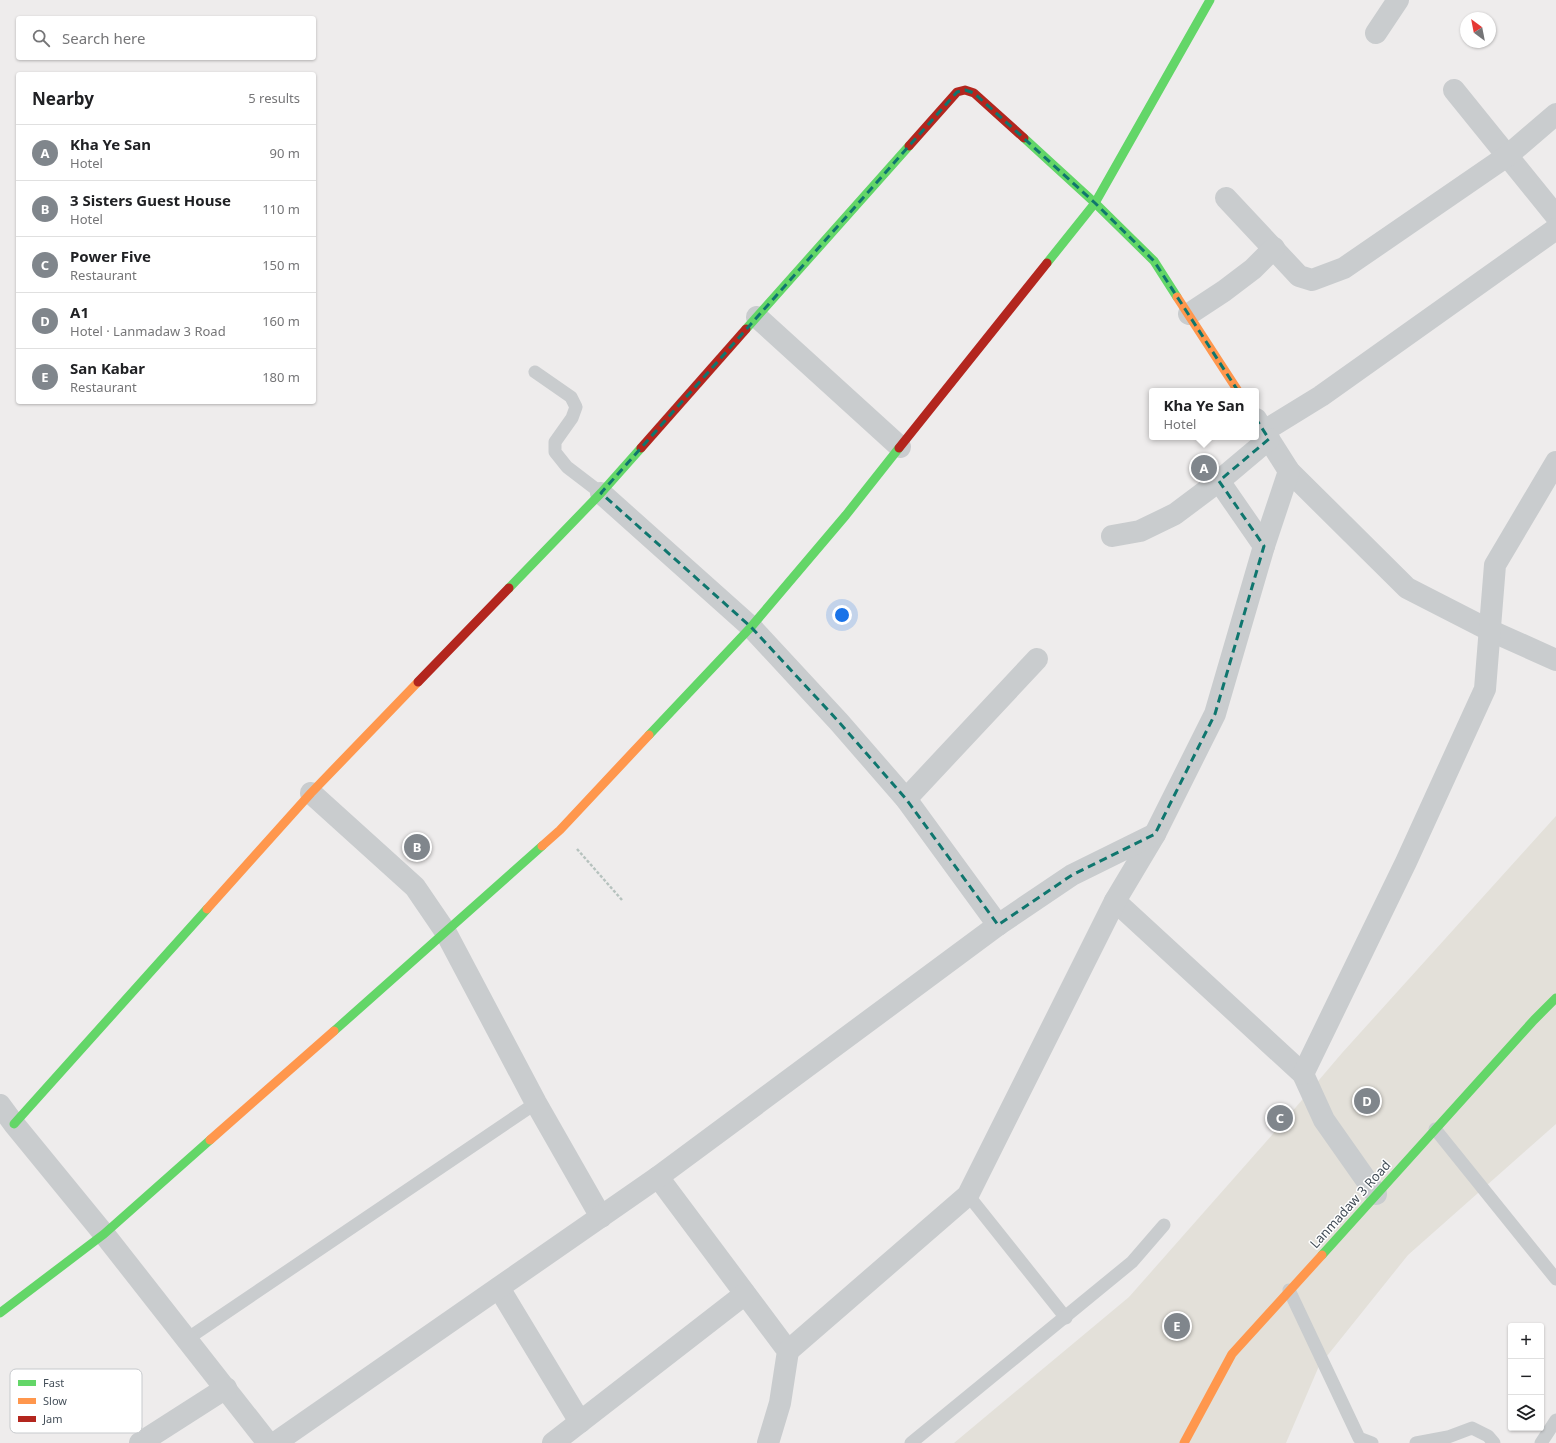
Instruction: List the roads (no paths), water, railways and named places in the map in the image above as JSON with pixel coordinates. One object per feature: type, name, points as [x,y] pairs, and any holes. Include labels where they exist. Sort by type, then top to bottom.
[{"type":"street","points":[[0,1313],[104,1234],[560,830],[751,627],[846,515],[1095,203],[1210,0]]},
{"type":"street","points":[[1376,33],[1398,0]]},
{"type":"street","points":[[14,1124],[311,793],[601,493],[957,92],[965,90],[974,93],[1095,203],[1154,262],[1236,388]]},
{"type":"street","points":[[1454,90],[1556,216]]},
{"type":"street","points":[[1226,198],[1299,276],[1312,280],[1344,268],[1507,156],[1556,114]]},
{"type":"street","points":[[1556,228],[1321,396],[1263,430],[1289,471],[1407,588],[1489,630],[1556,660]]},
{"type":"street","points":[[1189,314],[1224,291],[1253,269],[1274,248]]},
{"type":"street","points":[[757,317],[900,447]]},
{"type":"street","points":[[1112,536],[1140,531],[1175,514],[1219,481],[1254,440]]},
{"type":"street","points":[[1303,1074],[1406,862],[1485,689],[1495,565],[1556,462]]},
{"type":"street","points":[[768,1443],[780,1403],[788,1351],[968,1195],[1115,901],[1154,834],[1215,714],[1264,546],[1289,471]]},
{"type":"street","points":[[1219,481],[1264,546]]},
{"type":"street","points":[[601,493],[751,627],[839,722],[906,799],[998,925]]},
{"type":"street","points":[[906,799],[1037,659]]},
{"type":"street","points":[[311,793],[415,887],[445,931],[536,1103],[601,1217]]},
{"type":"street","points":[[0,1105],[226,1388],[278,1442],[658,1177],[998,925],[1072,875],[1154,834]]},
{"type":"street","points":[[1115,901],[1303,1074],[1324,1120],[1376,1194]]},
{"type":"street","name":"Lanmadaw 3 Road","points":[[1184,1443],[1232,1354],[1534,1020],[1556,998]]},
{"type":"street","points":[[658,1177],[788,1351]]},
{"type":"street","points":[[498,1288],[580,1422]]},
{"type":"street","points":[[553,1443],[745,1294]]},
{"type":"street","points":[[140,1443],[226,1388]]},
{"type":"lane","points":[[535,372],[572,398],[576,407],[572,418],[555,442],[555,452],[567,467],[601,493]]},
{"type":"lane","points":[[187,1339],[536,1103]]},
{"type":"lane","points":[[1435,1129],[1556,1280]]},
{"type":"lane","points":[[968,1195],[1066,1318]]},
{"type":"lane","points":[[911,1443],[1066,1318],[1132,1262],[1164,1224]]},
{"type":"lane","points":[[1289,1290],[1360,1441],[1372,1443]]},
{"type":"lane","points":[[1541,1443],[1556,1420]]},
{"type":"lane","points":[[1416,1443],[1448,1437],[1472,1428],[1488,1436],[1494,1443]]},
{"type":"place","name":"Kha Ye San","points":[[1204,468]]},
{"type":"place","name":"3 Sisters Guest House","points":[[417,847]]},
{"type":"place","name":"A1","points":[[1367,1101]]},
{"type":"place","name":"Power Five","points":[[1280,1118]]},
{"type":"place","name":"San Kabar","points":[[1177,1326]]}]
